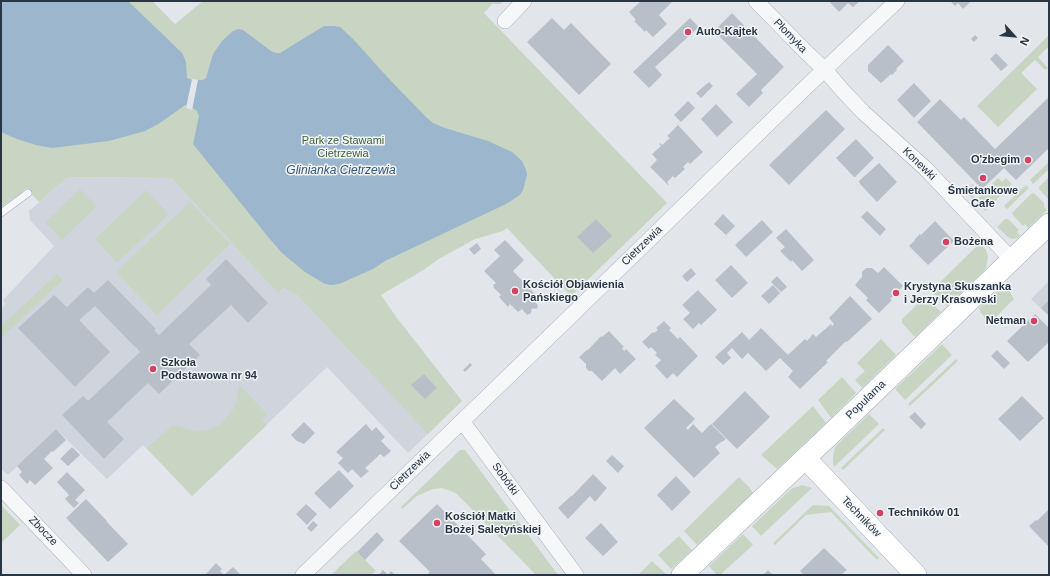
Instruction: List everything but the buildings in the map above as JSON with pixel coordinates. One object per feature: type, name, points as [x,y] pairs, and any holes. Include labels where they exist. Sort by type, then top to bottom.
[{"type":"street","points":[[505,21],[524,1]]},
{"type":"street","name":"Płomyka","points":[[756,1],[825,70]]},
{"type":"street","name":"Cietrzewia","points":[[303,575],[897,1]]},
{"type":"street","name":"Konewki","points":[[825,70],[864,113],[926,169],[1012,260]]},
{"type":"street","name":"Popularna","points":[[682,575],[806,459],[1049,224]]},
{"type":"street","name":"Sobótki","points":[[462,421],[576,575]]},
{"type":"street","name":"Techników","points":[[806,459],[916,575]]},
{"type":"street","name":"Zbocze","points":[[1,488],[84,575]]},
{"type":"lane","points":[[1,213],[28,193]]},
{"type":"shaded area","points":[[68,177],[171,178],[278,292],[283,288],[297,295],[327,327],[434,428],[408,453],[327,367],[192,496],[143,445],[107,479],[56,429],[8,475],[1,469],[1,309],[5,304],[3,300],[54,246],[30,220],[29,211]]},
{"type":"shaded area","points":[[1049,281],[1049,316],[1031,299]]},
{"type":"green space","name":"Park ze Stawami Cietrzewia","points":[[1,1],[152,1],[175,24],[203,1],[504,1],[500,4],[492,4],[484,13],[667,203],[571,296],[507,228],[503,231],[475,239],[437,260],[425,269],[381,295],[397,318],[462,401],[428,434],[297,295],[283,288],[278,293],[171,178],[68,177],[39,202],[26,188],[1,207]]},
{"type":"green space","points":[[1049,35],[1049,50],[1047,48],[1038,57],[1048,68],[1045,70],[1035,60],[1021,73],[1037,89],[998,127],[977,106]]},
{"type":"green space","points":[[1049,162],[1049,169],[1033,184],[1030,180]]},
{"type":"green space","points":[[1049,177],[1049,200],[1039,189],[1039,187]]},
{"type":"green space","points":[[998,178],[1002,182],[1006,178],[1012,184],[985,211],[965,191],[972,184],[974,185],[968,191],[977,200]]},
{"type":"green space","points":[[1026,185],[1029,188],[1007,209],[1004,206]]},
{"type":"green space","points":[[80,189],[97,206],[62,240],[45,222]]},
{"type":"green space","points":[[146,190],[169,214],[117,263],[95,239]]},
{"type":"green space","points":[[1032,193],[1044,203],[1044,207],[1047,210],[1028,228],[1025,224],[1023,226],[1012,213]]},
{"type":"green space","points":[[190,202],[230,244],[157,315],[116,272]]},
{"type":"green space","points":[[1005,219],[1008,219],[1019,230],[1017,232],[1020,235],[1018,238],[1011,239],[997,227]]},
{"type":"green space","points":[[980,243],[986,250],[988,257],[986,267],[983,272],[947,306],[931,291]]},
{"type":"green space","points":[[57,274],[63,280],[1,338],[1,326]]},
{"type":"green space","points":[[1003,285],[1006,286],[1014,299],[990,323],[981,313],[979,308]]},
{"type":"green space","points":[[925,297],[941,312],[915,337],[902,323],[902,319]]},
{"type":"green space","points":[[881,339],[896,355],[862,388],[855,380],[865,371],[857,363]]},
{"type":"green space","points":[[942,344],[952,355],[905,400],[895,389]]},
{"type":"green space","points":[[956,359],[958,361],[910,406],[908,404]]},
{"type":"green space","points":[[842,377],[856,393],[831,418],[818,400]]},
{"type":"green space","points":[[239,385],[267,414],[262,419],[267,425],[192,496],[147,448],[173,425],[195,431],[209,430],[219,425],[233,410],[237,399]]},
{"type":"green space","points":[[813,406],[826,423],[777,469],[761,455]]},
{"type":"green space","points":[[869,414],[879,424],[834,467],[833,457],[836,446]]},
{"type":"green space","points":[[883,428],[885,430],[843,470],[841,468]]},
{"type":"green space","points":[[460,450],[465,450],[558,575],[536,575],[457,494],[451,491],[442,488],[433,489],[417,496],[402,509],[401,507]]},
{"type":"green space","points":[[739,477],[753,493],[697,545],[684,531]]},
{"type":"green space","points":[[802,485],[812,488],[761,536],[752,526],[791,489]]},
{"type":"green space","points":[[1,505],[20,525],[1,543]]},
{"type":"green space","points":[[813,505],[829,506],[879,558],[877,560],[831,512],[806,515],[775,545],[773,543]]},
{"type":"green space","points":[[743,534],[753,545],[720,575],[717,575],[709,566]]},
{"type":"green space","points":[[679,536],[692,550],[671,569],[658,555]]},
{"type":"green space","points":[[356,551],[376,571],[371,575],[331,575]]},
{"type":"green space","points":[[652,561],[666,574],[638,575]]},
{"type":"water","name":"Glinianka Cietrzewia","points":[[1,1],[128,1],[182,53],[186,62],[187,78],[192,80],[203,80],[206,78],[213,54],[222,41],[233,31],[238,29],[243,30],[271,51],[280,53],[324,26],[340,27],[433,123],[488,141],[512,152],[522,161],[526,170],[527,175],[523,190],[520,195],[506,204],[385,261],[373,269],[339,284],[325,284],[305,272],[282,253],[193,144],[199,116],[197,111],[193,108],[185,105],[160,123],[145,131],[109,141],[52,148],[36,145],[1,132]]},
{"type":"pier","points":[[192,79],[198,80],[192,110],[186,108]]},
{"type":"place","name":"Auto-Kajtek","points":[[688,32]]},
{"type":"place","name":"O'zbegim","points":[[1028,160]]},
{"type":"place","name":"Śmietankowe Cafe","points":[[983,178]]},
{"type":"place","name":"Bożena","points":[[946,242]]},
{"type":"place","name":"Kościół Objawienia Pańskiego","points":[[515,291]]},
{"type":"place","name":"Krystyna Skuszanka i Jerzy Krasowski","points":[[896,293]]},
{"type":"place","name":"Netman","points":[[1034,321]]},
{"type":"place","name":"Szkoła Podstawowa nr 94","points":[[153,369]]},
{"type":"place","name":"Techników 01","points":[[880,513]]},
{"type":"place","name":"Kościół Matki Bożej Saletyńskiej","points":[[437,523]]}]
